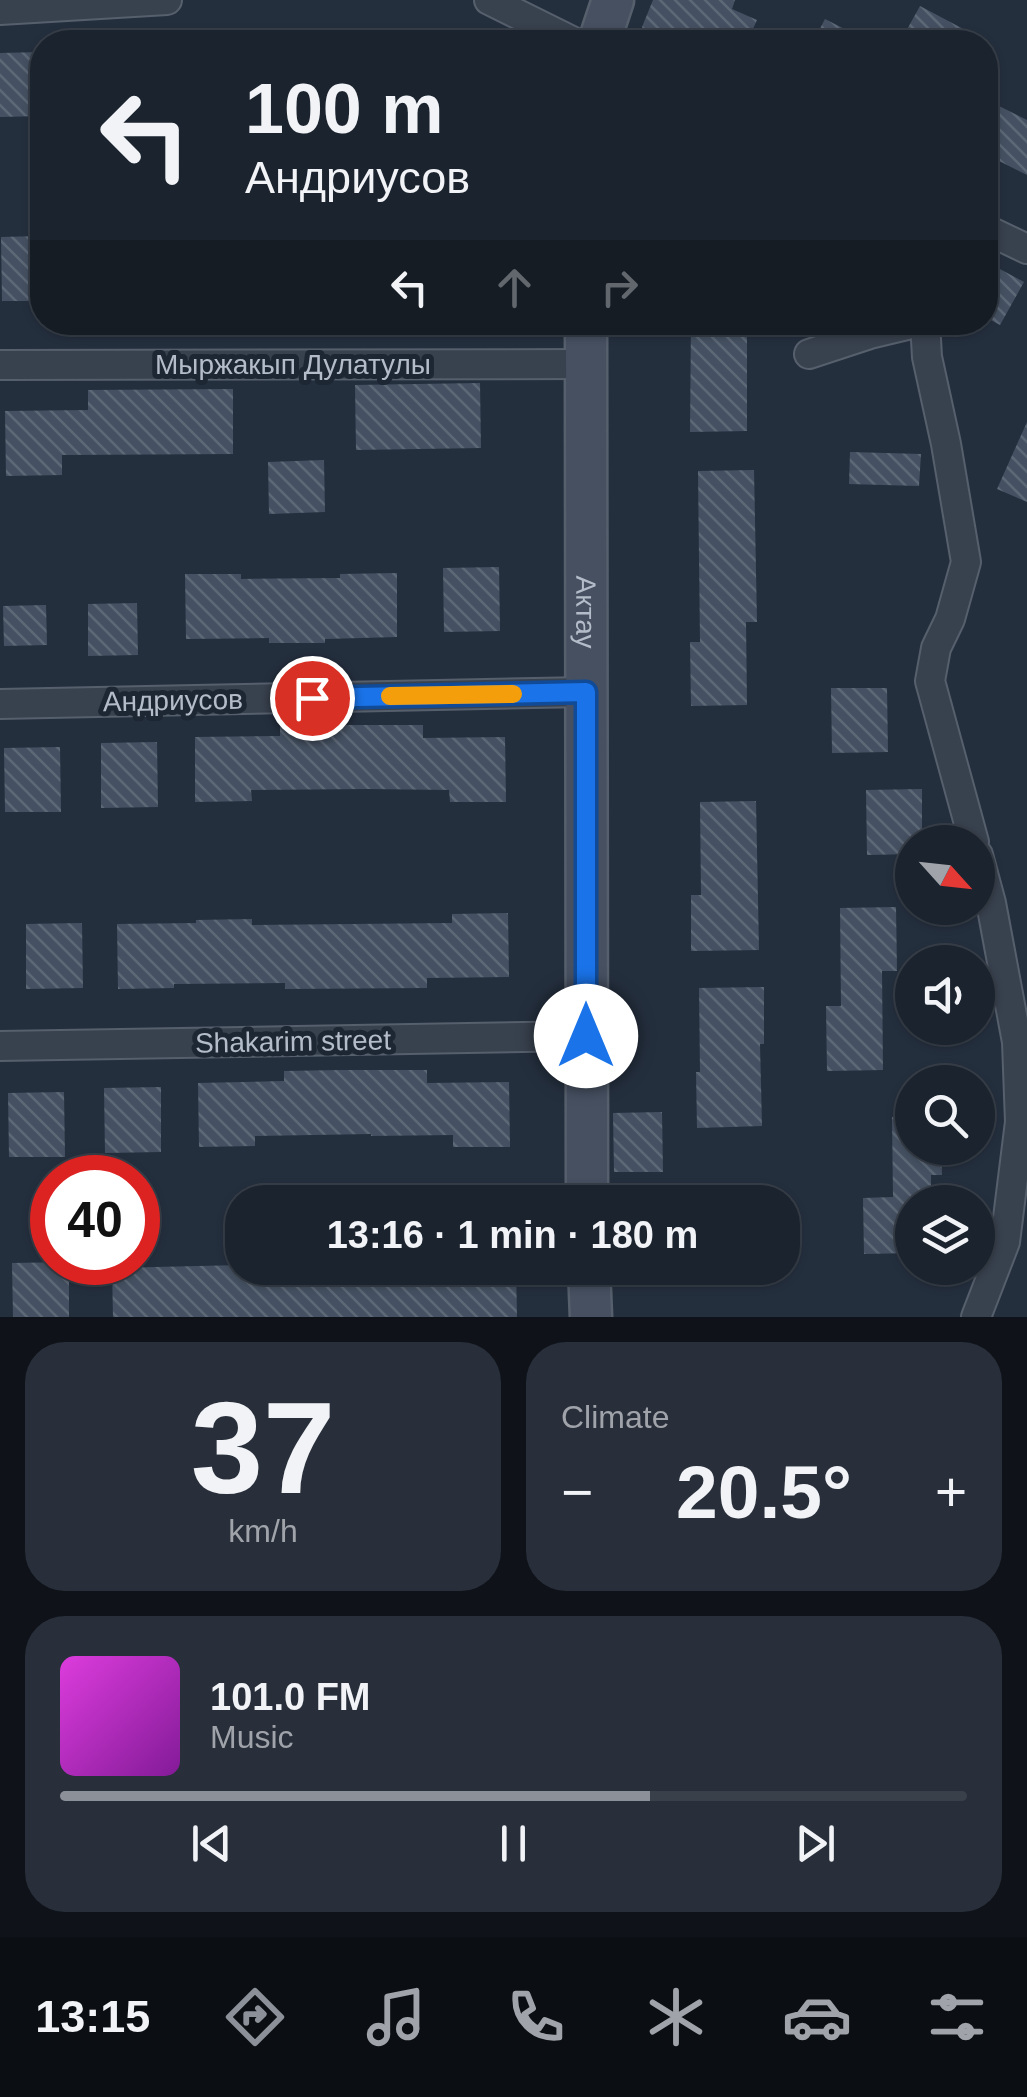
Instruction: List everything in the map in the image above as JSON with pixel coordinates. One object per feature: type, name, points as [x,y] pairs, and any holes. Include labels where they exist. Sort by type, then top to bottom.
[{"type":"street","points":[[0,10],[167,0]]},
{"type":"street","points":[[489,0],[550,30]]},
{"type":"street","points":[[603,30],[613,0]]},
{"type":"street","points":[[998,236],[1027,249]]},
{"type":"street","name":"Актау","points":[[586,335],[586,1185]]},
{"type":"street","points":[[809,354],[867,335]]},
{"type":"street","points":[[924,335],[966,562],[950,619],[936,648],[930,680],[969,825]]},
{"type":"street","name":"Мыржакып Дулатулы","points":[[0,364],[586,364]]},
{"type":"street","name":"Андриусов","points":[[0,704],[586,692]]},
{"type":"street","points":[[976,1317],[1005,1242],[1020,1122],[1017,1042],[994,925]]},
{"type":"street","name":"Shakarim street","points":[[0,1046],[586,1036]]},
{"type":"street","points":[[590,1285],[591,1317]]},
{"type":"building","points":[[653,0],[735,0],[732,9],[757,20],[752,30],[642,27]]},
{"type":"building","points":[[920,6],[965,30],[907,30]]},
{"type":"building","points":[[825,19],[847,30],[819,30]]},
{"type":"building","points":[[30,52],[30,116],[0,117],[0,53]]},
{"type":"building","points":[[998,106],[1027,120],[1027,175],[998,160]]},
{"type":"building","points":[[30,236],[30,301],[2,301],[1,237]]},
{"type":"building","points":[[998,268],[1024,282],[998,324]]},
{"type":"building","points":[[691,335],[747,335],[747,431],[690,432]]},
{"type":"building","points":[[480,383],[481,448],[356,450],[355,385]]},
{"type":"building","points":[[233,389],[233,454],[62,455],[62,475],[6,476],[5,411],[88,410],[88,390]]},
{"type":"building","points":[[1027,422],[1027,502],[997,489]]},
{"type":"building","points":[[850,452],[921,454],[919,486],[849,484]]},
{"type":"building","points":[[324,460],[325,512],[269,514],[268,462]]},
{"type":"building","points":[[754,470],[757,622],[746,622],[747,705],[691,706],[690,642],[700,642],[698,471]]},
{"type":"building","points":[[499,567],[500,631],[444,632],[443,568]]},
{"type":"building","points":[[397,573],[397,637],[325,639],[325,643],[269,643],[269,638],[186,639],[185,574],[241,574],[241,579]]},
{"type":"building","points":[[137,603],[138,655],[88,656],[88,604]]},
{"type":"building","points":[[46,605],[47,645],[4,646],[3,606]]},
{"type":"building","points":[[831,688],[887,688],[888,752],[832,753]]},
{"type":"building","points":[[423,725],[423,738],[505,737],[506,802],[450,802],[449,790],[367,789],[251,790],[252,801],[195,802],[195,737],[280,736],[280,726]]},
{"type":"building","points":[[157,742],[158,807],[101,808],[101,743]]},
{"type":"building","points":[[60,747],[61,812],[5,812],[4,748]]},
{"type":"building","points":[[922,789],[922,825],[895,825],[895,854],[867,855],[866,790]]},
{"type":"building","points":[[756,801],[759,950],[691,951],[691,895],[701,895],[700,802]]},
{"type":"building","points":[[895,907],[895,971],[882,971],[883,1070],[827,1071],[826,1006],[841,1006],[840,908]]},
{"type":"building","points":[[508,913],[509,977],[427,978],[427,988],[285,989],[285,983],[118,989],[117,924],[252,919],[252,925],[452,923],[452,914]]},
{"type":"building","points":[[82,923],[83,988],[26,989],[26,924]]},
{"type":"building","points":[[764,987],[764,1044],[760,1044],[762,1126],[697,1128],[699,988]]},
{"type":"building","points":[[427,1070],[427,1083],[509,1082],[510,1147],[453,1147],[453,1135],[371,1134],[255,1136],[255,1146],[199,1147],[198,1083],[284,1081],[284,1071]]},
{"type":"building","points":[[161,1087],[161,1152],[105,1153],[104,1088]]},
{"type":"building","points":[[64,1092],[65,1155],[9,1157],[8,1093]]},
{"type":"building","points":[[662,1112],[663,1172],[614,1172],[613,1113]]},
{"type":"building","points":[[895,1117],[895,1165],[942,1165],[942,1175],[931,1175],[931,1185],[895,1185],[895,1253],[864,1254],[863,1198],[893,1197]]},
{"type":"building","points":[[12,1263],[30,1263],[30,1285],[69,1285],[69,1317],[13,1317]]},
{"type":"building","points":[[225,1265],[225,1285],[516,1285],[517,1317],[113,1317],[112,1285],[160,1285],[160,1267]]},
{"type":"slow traffic","points":[[390,696],[513,694]]},
{"type":"route","points":[[312,698],[586,692],[586,1036]]}]
